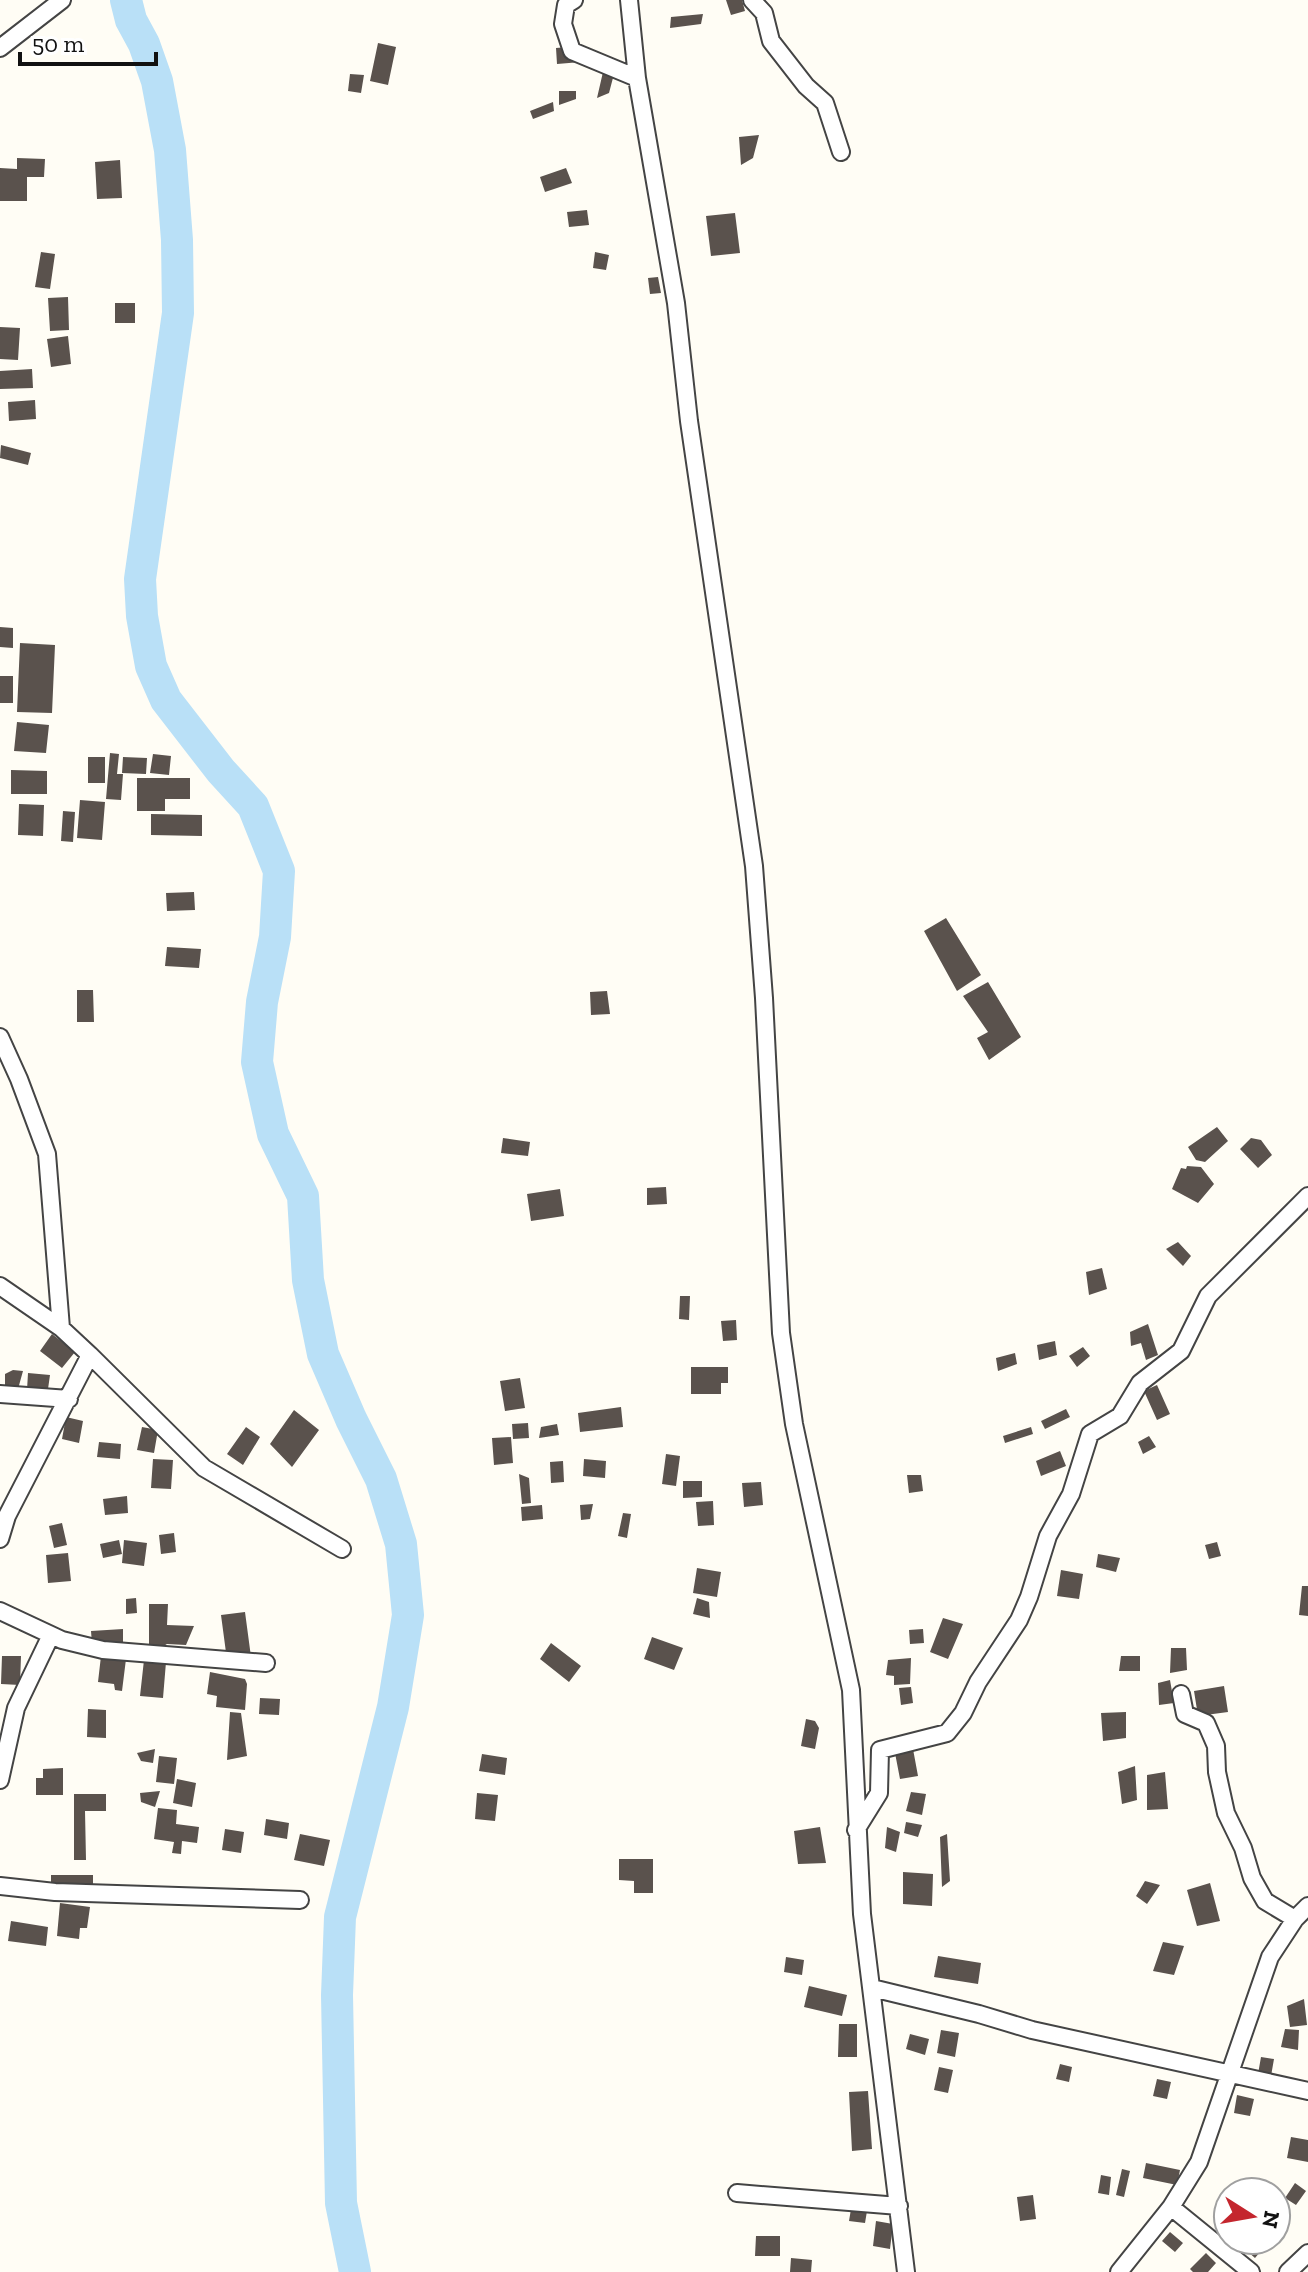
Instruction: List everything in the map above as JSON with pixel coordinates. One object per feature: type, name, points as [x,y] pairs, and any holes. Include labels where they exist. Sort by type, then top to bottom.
[{"type":"street","points":[[0,48],[62,0]]},
{"type":"street","points":[[574,0],[566,5],[563,24],[572,51],[637,78]]},
{"type":"street","points":[[629,0],[637,78],[676,303],[689,421],[754,866],[781,1333],[794,1424],[851,1690],[862,1914],[906,2272]]},
{"type":"street","points":[[752,0],[764,13],[771,41],[806,86],[825,103],[841,152]]},
{"type":"street","points":[[0,1037],[47,1154],[61,1328]]},
{"type":"street","points":[[856,1831],[879,1793],[880,1750],[947,1733],[963,1713],[978,1682],[1019,1620],[1048,1536],[1071,1494],[1090,1434],[1120,1416],[1140,1383],[1181,1351],[1208,1296],[1308,1196]]},
{"type":"street","points":[[0,1286],[61,1328],[204,1468],[342,1549]]},
{"type":"street","points":[[0,1539],[7,1516],[90,1355]]},
{"type":"street","points":[[0,1394],[69,1399]]},
{"type":"street","points":[[0,1611],[51,1635],[103,1650],[266,1663]]},
{"type":"street","points":[[0,1780],[16,1708],[51,1635]]},
{"type":"street","points":[[1181,1694],[1185,1714],[1206,1723],[1216,1746],[1217,1772],[1226,1813],[1243,1848],[1252,1878],[1265,1901],[1295,1919]]},
{"type":"street","points":[[0,1886],[55,1892],[300,1900]]},
{"type":"street","points":[[1119,2272],[1171,2207],[1199,2162],[1270,1957],[1295,1919],[1308,1906]]},
{"type":"street","points":[[872,1988],[1032,2030],[1308,2091]]},
{"type":"street","points":[[737,2193],[899,2206]]},
{"type":"street","points":[[1171,2207],[1251,2272]]},
{"type":"street","points":[[1288,2272],[1308,2253]]},
{"type":"building","points":[[726,0],[742,0],[745,11],[731,15]]},
{"type":"building","points":[[703,14],[701,24],[670,28],[671,17]]},
{"type":"building","points":[[378,43],[396,47],[388,85],[370,81]]},
{"type":"building","points":[[580,46],[581,62],[557,64],[556,48]]},
{"type":"building","points":[[603,72],[614,74],[609,93],[597,98]]},
{"type":"building","points":[[350,74],[364,75],[361,93],[348,91]]},
{"type":"building","points":[[559,91],[576,91],[576,99],[559,105]]},
{"type":"building","points":[[553,102],[554,111],[533,119],[530,111]]},
{"type":"building","points":[[759,135],[753,158],[741,165],[739,137]]},
{"type":"building","points":[[17,158],[45,159],[44,177],[27,177],[27,201],[0,201],[0,168],[17,169]]},
{"type":"building","points":[[120,160],[122,198],[97,199],[95,162]]},
{"type":"building","points":[[566,168],[572,183],[545,192],[540,177]]},
{"type":"building","points":[[587,210],[589,225],[569,227],[567,212]]},
{"type":"building","points":[[735,213],[740,253],[711,256],[706,216]]},
{"type":"building","points":[[41,252],[55,254],[50,289],[35,287]]},
{"type":"building","points":[[595,252],[609,255],[606,270],[593,268]]},
{"type":"building","points":[[658,277],[661,293],[650,294],[648,278]]},
{"type":"building","points":[[68,297],[69,330],[50,331],[48,298]]},
{"type":"building","points":[[115,303],[135,303],[135,323],[115,323]]},
{"type":"building","points":[[0,327],[20,328],[18,360],[0,359]]},
{"type":"building","points":[[68,336],[71,364],[51,367],[47,339]]},
{"type":"building","points":[[32,369],[33,388],[0,389],[0,371]]},
{"type":"building","points":[[35,400],[36,419],[9,421],[8,402]]},
{"type":"building","points":[[1,445],[31,453],[28,465],[0,458]]},
{"type":"building","points":[[0,627],[13,628],[13,648],[0,647]]},
{"type":"building","points":[[20,643],[55,645],[52,713],[17,712]]},
{"type":"building","points":[[0,676],[13,676],[13,703],[0,703]]},
{"type":"building","points":[[17,722],[49,725],[46,753],[14,751]]},
{"type":"building","points":[[110,753],[119,754],[117,774],[123,774],[121,800],[106,799]]},
{"type":"building","points":[[153,754],[171,756],[169,775],[150,773]]},
{"type":"building","points":[[88,757],[105,757],[105,783],[88,783]]},
{"type":"building","points":[[123,757],[147,758],[146,774],[122,773]]},
{"type":"building","points":[[11,770],[47,771],[47,794],[11,794]]},
{"type":"building","points":[[137,778],[190,778],[190,799],[165,799],[165,811],[137,811]]},
{"type":"building","points":[[80,800],[105,802],[102,840],[77,838]]},
{"type":"building","points":[[19,804],[44,805],[43,836],[18,835]]},
{"type":"building","points":[[63,811],[75,812],[73,842],[61,841]]},
{"type":"building","points":[[151,814],[202,815],[202,836],[151,835]]},
{"type":"building","points":[[194,892],[195,910],[167,911],[166,893]]},
{"type":"building","points":[[946,918],[981,975],[957,991],[924,931]]},
{"type":"building","points":[[167,947],[201,949],[199,968],[165,966]]},
{"type":"building","points":[[988,982],[1021,1037],[989,1060],[977,1038],[988,1032],[963,996]]},
{"type":"building","points":[[77,990],[93,990],[94,1022],[77,1022]]},
{"type":"building","points":[[607,991],[610,1014],[591,1015],[590,992]]},
{"type":"building","points":[[1217,1127],[1228,1141],[1205,1162],[1196,1160],[1188,1147]]},
{"type":"building","points":[[503,1138],[530,1142],[528,1156],[501,1153]]},
{"type":"building","points":[[1251,1138],[1261,1140],[1272,1155],[1258,1168],[1240,1149]]},
{"type":"building","points":[[1187,1166],[1201,1167],[1214,1184],[1198,1203],[1172,1189],[1181,1168],[1186,1169]]},
{"type":"building","points":[[666,1187],[667,1204],[647,1205],[647,1188]]},
{"type":"building","points":[[560,1189],[564,1216],[531,1221],[527,1194]]},
{"type":"building","points":[[1178,1242],[1191,1256],[1183,1266],[1166,1249]]},
{"type":"building","points":[[1102,1268],[1107,1289],[1089,1295],[1086,1272]]},
{"type":"building","points":[[680,1296],[690,1296],[689,1320],[679,1319]]},
{"type":"building","points":[[736,1320],[737,1340],[723,1341],[721,1321]]},
{"type":"building","points":[[1148,1324],[1158,1355],[1146,1360],[1141,1343],[1131,1346],[1130,1332]]},
{"type":"building","points":[[52,1334],[75,1352],[62,1368],[40,1351]]},
{"type":"building","points":[[1055,1341],[1057,1355],[1039,1360],[1037,1345]]},
{"type":"building","points":[[1083,1347],[1090,1356],[1077,1367],[1069,1356]]},
{"type":"building","points":[[1015,1353],[1017,1364],[998,1371],[996,1358]]},
{"type":"building","points":[[691,1367],[728,1367],[728,1383],[721,1383],[721,1394],[691,1394]]},
{"type":"building","points":[[13,1370],[23,1371],[18,1389],[5,1387],[5,1374]]},
{"type":"building","points":[[28,1373],[50,1375],[48,1389],[27,1390]]},
{"type":"building","points":[[520,1378],[525,1408],[505,1411],[500,1381]]},
{"type":"building","points":[[1157,1385],[1170,1414],[1157,1420],[1144,1391]]},
{"type":"building","points":[[621,1407],[623,1427],[580,1432],[578,1413]]},
{"type":"building","points":[[1066,1409],[1070,1417],[1045,1429],[1041,1421]]},
{"type":"building","points":[[294,1410],[319,1430],[292,1467],[270,1444]]},
{"type":"building","points":[[66,1417],[83,1421],[79,1443],[62,1439]]},
{"type":"building","points":[[528,1423],[529,1438],[513,1439],[512,1424]]},
{"type":"building","points":[[557,1424],[559,1435],[539,1438],[541,1427]]},
{"type":"building","points":[[142,1427],[158,1430],[154,1453],[137,1450]]},
{"type":"building","points":[[246,1427],[260,1437],[243,1465],[227,1454]]},
{"type":"building","points":[[1031,1427],[1033,1434],[1005,1443],[1003,1436]]},
{"type":"building","points":[[1149,1436],[1156,1447],[1143,1454],[1138,1442]]},
{"type":"building","points":[[511,1437],[513,1463],[494,1465],[492,1438]]},
{"type":"building","points":[[99,1442],[121,1444],[120,1459],[97,1457]]},
{"type":"building","points":[[1060,1451],[1066,1466],[1041,1476],[1036,1461]]},
{"type":"building","points":[[666,1454],[680,1456],[676,1486],[662,1484]]},
{"type":"building","points":[[153,1459],[173,1460],[171,1489],[151,1488]]},
{"type":"building","points":[[584,1459],[606,1461],[605,1478],[583,1476]]},
{"type":"building","points":[[563,1461],[564,1482],[551,1483],[550,1462]]},
{"type":"building","points":[[519,1474],[529,1478],[531,1503],[522,1504]]},
{"type":"building","points":[[907,1475],[921,1475],[923,1491],[909,1493]]},
{"type":"building","points":[[683,1481],[702,1481],[702,1497],[683,1498]]},
{"type":"building","points":[[761,1482],[763,1505],[744,1507],[742,1483]]},
{"type":"building","points":[[127,1496],[128,1513],[105,1515],[103,1499]]},
{"type":"building","points":[[713,1501],[714,1525],[698,1526],[696,1502]]},
{"type":"building","points":[[593,1504],[590,1519],[581,1520],[580,1505]]},
{"type":"building","points":[[542,1505],[543,1519],[522,1521],[521,1507]]},
{"type":"building","points":[[623,1513],[631,1514],[627,1538],[618,1536]]},
{"type":"building","points":[[62,1523],[67,1545],[54,1548],[49,1526]]},
{"type":"building","points":[[174,1533],[176,1552],[161,1554],[159,1535]]},
{"type":"building","points":[[119,1540],[122,1554],[103,1558],[100,1544]]},
{"type":"building","points":[[124,1540],[147,1543],[144,1566],[122,1563]]},
{"type":"building","points":[[1217,1542],[1221,1556],[1209,1559],[1205,1545]]},
{"type":"building","points":[[68,1553],[71,1581],[48,1583],[46,1555]]},
{"type":"building","points":[[1098,1554],[1120,1558],[1116,1572],[1096,1567]]},
{"type":"building","points":[[697,1568],[721,1572],[717,1597],[693,1593]]},
{"type":"building","points":[[1061,1570],[1083,1574],[1079,1599],[1057,1596]]},
{"type":"building","points":[[1302,1586],[1308,1586],[1308,1616],[1299,1615]]},
{"type":"building","points":[[136,1598],[137,1613],[126,1614],[126,1599]]},
{"type":"building","points":[[697,1598],[709,1602],[710,1618],[693,1614]]},
{"type":"building","points":[[149,1604],[168,1604],[167,1625],[194,1626],[186,1645],[167,1644],[149,1654]]},
{"type":"building","points":[[245,1612],[251,1657],[227,1660],[221,1615]]},
{"type":"building","points":[[943,1618],[963,1624],[948,1659],[930,1652]]},
{"type":"building","points":[[123,1629],[123,1642],[92,1644],[91,1631]]},
{"type":"building","points":[[923,1629],[924,1643],[910,1644],[909,1630]]},
{"type":"building","points":[[652,1637],[683,1648],[674,1670],[644,1659]]},
{"type":"building","points":[[551,1643],[581,1666],[569,1682],[540,1659]]},
{"type":"building","points":[[1171,1648],[1186,1648],[1187,1670],[1170,1673]]},
{"type":"building","points":[[2,1656],[21,1656],[20,1685],[1,1684]]},
{"type":"building","points":[[101,1656],[126,1659],[122,1691],[115,1690],[114,1684],[98,1682]]},
{"type":"building","points":[[1121,1656],[1140,1656],[1140,1671],[1119,1671]]},
{"type":"building","points":[[911,1658],[910,1684],[894,1685],[894,1676],[886,1675],[888,1660]]},
{"type":"building","points":[[144,1660],[166,1662],[163,1698],[140,1696]]},
{"type":"building","points":[[210,1672],[245,1679],[245,1710],[216,1707],[217,1696],[207,1694]]},
{"type":"building","points":[[1170,1680],[1174,1703],[1159,1705],[1158,1683]]},
{"type":"building","points":[[1224,1686],[1228,1712],[1198,1716],[1194,1691]]},
{"type":"building","points":[[911,1687],[913,1703],[901,1705],[899,1688]]},
{"type":"building","points":[[260,1698],[280,1699],[279,1715],[259,1714]]},
{"type":"building","points":[[88,1709],[106,1710],[106,1738],[87,1737]]},
{"type":"building","points":[[230,1712],[241,1713],[247,1756],[227,1760]]},
{"type":"building","points":[[1126,1712],[1126,1738],[1103,1741],[1101,1713]]},
{"type":"building","points":[[806,1719],[815,1721],[819,1728],[815,1749],[801,1746]]},
{"type":"building","points":[[155,1749],[153,1763],[141,1761],[137,1753]]},
{"type":"building","points":[[913,1749],[918,1776],[900,1779],[895,1753]]},
{"type":"building","points":[[482,1754],[507,1758],[505,1775],[479,1771]]},
{"type":"building","points":[[159,1756],[177,1758],[174,1784],[156,1782]]},
{"type":"building","points":[[1135,1766],[1137,1800],[1122,1804],[1118,1772]]},
{"type":"building","points":[[63,1768],[63,1795],[36,1795],[36,1778],[43,1778],[43,1769]]},
{"type":"building","points":[[1165,1772],[1168,1809],[1147,1810],[1147,1775]]},
{"type":"building","points":[[177,1779],[196,1783],[192,1807],[173,1803]]},
{"type":"building","points":[[160,1791],[155,1807],[141,1802],[140,1793]]},
{"type":"building","points":[[911,1792],[926,1794],[922,1815],[906,1811]]},
{"type":"building","points":[[477,1793],[498,1795],[495,1821],[475,1819]]},
{"type":"building","points":[[74,1794],[106,1794],[106,1811],[85,1811],[86,1860],[74,1860]]},
{"type":"building","points":[[158,1808],[177,1810],[176,1824],[199,1827],[197,1843],[182,1841],[181,1854],[172,1853],[174,1842],[154,1839]]},
{"type":"building","points":[[266,1819],[289,1823],[287,1839],[264,1835]]},
{"type":"building","points":[[906,1822],[922,1825],[918,1837],[904,1833]]},
{"type":"building","points":[[820,1827],[826,1863],[798,1864],[794,1831]]},
{"type":"building","points":[[887,1827],[900,1832],[896,1852],[885,1848]]},
{"type":"building","points":[[225,1829],[244,1832],[241,1853],[222,1850]]},
{"type":"building","points":[[300,1834],[330,1840],[324,1866],[294,1860]]},
{"type":"building","points":[[947,1834],[950,1881],[942,1887],[940,1837]]},
{"type":"building","points":[[619,1859],[653,1859],[653,1893],[634,1893],[634,1881],[619,1880]]},
{"type":"building","points":[[903,1872],[933,1874],[932,1906],[903,1904]]},
{"type":"building","points":[[51,1875],[93,1875],[93,1887],[51,1887]]},
{"type":"building","points":[[1145,1881],[1160,1885],[1147,1904],[1136,1896]]},
{"type":"building","points":[[1210,1883],[1220,1921],[1197,1926],[1187,1890]]},
{"type":"building","points":[[60,1903],[90,1907],[87,1928],[80,1928],[79,1939],[57,1936]]},
{"type":"building","points":[[11,1921],[48,1927],[46,1946],[8,1941]]},
{"type":"building","points":[[1163,1942],[1184,1946],[1174,1975],[1153,1971]]},
{"type":"building","points":[[938,1956],[981,1963],[978,1984],[934,1977]]},
{"type":"building","points":[[786,1957],[804,1960],[802,1975],[784,1972]]},
{"type":"building","points":[[809,1986],[847,1995],[842,2016],[804,2007]]},
{"type":"building","points":[[1304,1999],[1307,2025],[1290,2027],[1287,2006]]},
{"type":"building","points":[[839,2024],[857,2024],[857,2057],[838,2057]]},
{"type":"building","points":[[1285,2029],[1299,2030],[1298,2050],[1281,2047]]},
{"type":"building","points":[[941,2030],[959,2033],[955,2057],[937,2053]]},
{"type":"building","points":[[910,2034],[929,2039],[925,2055],[906,2049]]},
{"type":"building","points":[[1261,2057],[1274,2059],[1271,2076],[1258,2074]]},
{"type":"building","points":[[1060,2064],[1072,2067],[1069,2082],[1056,2079]]},
{"type":"building","points":[[939,2067],[953,2070],[948,2093],[934,2090]]},
{"type":"building","points":[[1157,2079],[1171,2082],[1167,2099],[1153,2096]]},
{"type":"building","points":[[868,2091],[872,2149],[852,2151],[849,2092]]},
{"type":"building","points":[[1237,2095],[1254,2099],[1250,2116],[1234,2113]]},
{"type":"building","points":[[1291,2137],[1308,2140],[1308,2162],[1287,2158]]},
{"type":"building","points":[[1146,2163],[1180,2170],[1177,2185],[1143,2178]]},
{"type":"building","points":[[1122,2169],[1130,2171],[1124,2197],[1116,2195]]},
{"type":"building","points":[[1101,2175],[1111,2177],[1109,2195],[1098,2193]]},
{"type":"building","points":[[1295,2183],[1306,2191],[1296,2205],[1292,2202]]},
{"type":"building","points":[[1033,2195],[1036,2219],[1020,2221],[1017,2197]]},
{"type":"building","points":[[851,2209],[867,2211],[865,2223],[849,2221]]},
{"type":"building","points":[[876,2221],[893,2224],[890,2249],[873,2246]]},
{"type":"building","points":[[1170,2232],[1183,2243],[1175,2252],[1162,2241]]},
{"type":"building","points":[[756,2236],[780,2236],[780,2256],[755,2256]]},
{"type":"building","points":[[1206,2253],[1216,2263],[1208,2272],[1193,2272],[1190,2269]]},
{"type":"building","points":[[791,2258],[812,2260],[811,2272],[790,2272]]},
{"type":"waterway","points":[[126,0],[131,20],[144,44],[157,81],[170,150],[177,240],[178,313],[140,579],[142,616],[151,666],[166,700],[221,771],[253,806],[279,871],[275,937],[262,1002],[257,1062],[273,1134],[303,1196],[308,1280],[323,1354],[381,1479],[401,1544],[408,1615],[393,1707],[340,1917],[337,1995],[341,2203],[355,2272]]}]
